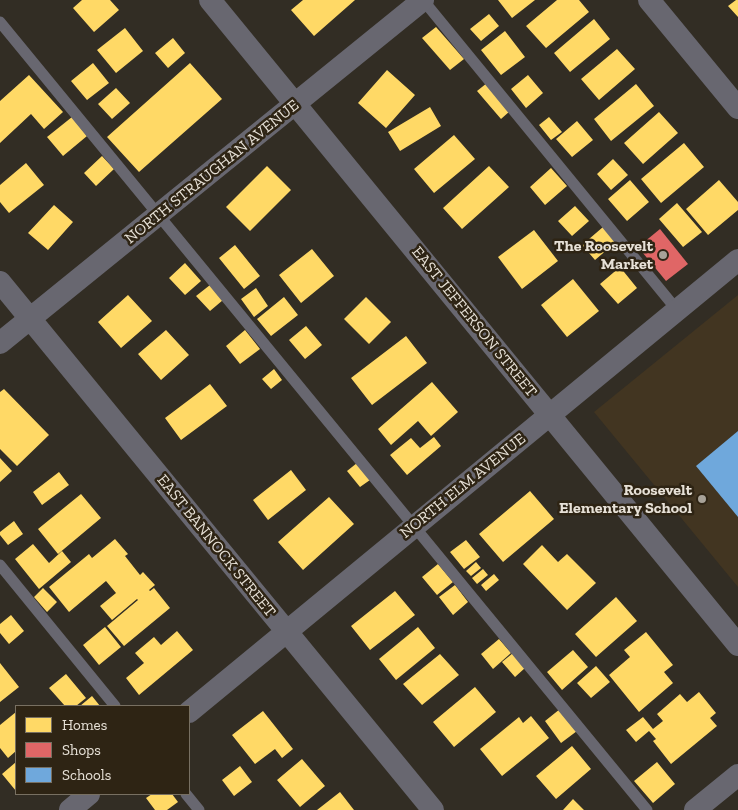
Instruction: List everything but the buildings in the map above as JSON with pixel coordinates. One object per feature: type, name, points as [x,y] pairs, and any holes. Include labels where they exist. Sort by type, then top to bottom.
[{"type":"street","name":"EAST JEFFERSON STREET","points":[[210,0],[738,645]]},
{"type":"street","name":"NORTH STRAUGHAN AVENUE","points":[[0,343],[423,0]]},
{"type":"street","points":[[649,0],[738,108]]},
{"type":"street","name":"NORTH ELM AVENUE","points":[[190,711],[738,260]]},
{"type":"street","name":"EAST BANNOCK STREET","points":[[0,282],[433,810]]},
{"type":"street","points":[[695,810],[738,775]]},
{"type":"street","points":[[70,810],[88,795]]},
{"type":"lane","points":[[423,0],[677,310]]},
{"type":"lane","points":[[0,22],[646,810]]},
{"type":"lane","points":[[0,565],[114,705]]},
{"type":"lane","points":[[187,795],[199,810]]},
{"type":"shaded area","name":"Roosevelt Elementary School","points":[[738,295],[738,587],[594,412]]},
{"type":"place","name":"The Roosevelt Market","points":[[663,255]]},
{"type":"place","name":"Roosevelt Elementary School","points":[[702,499]]}]
